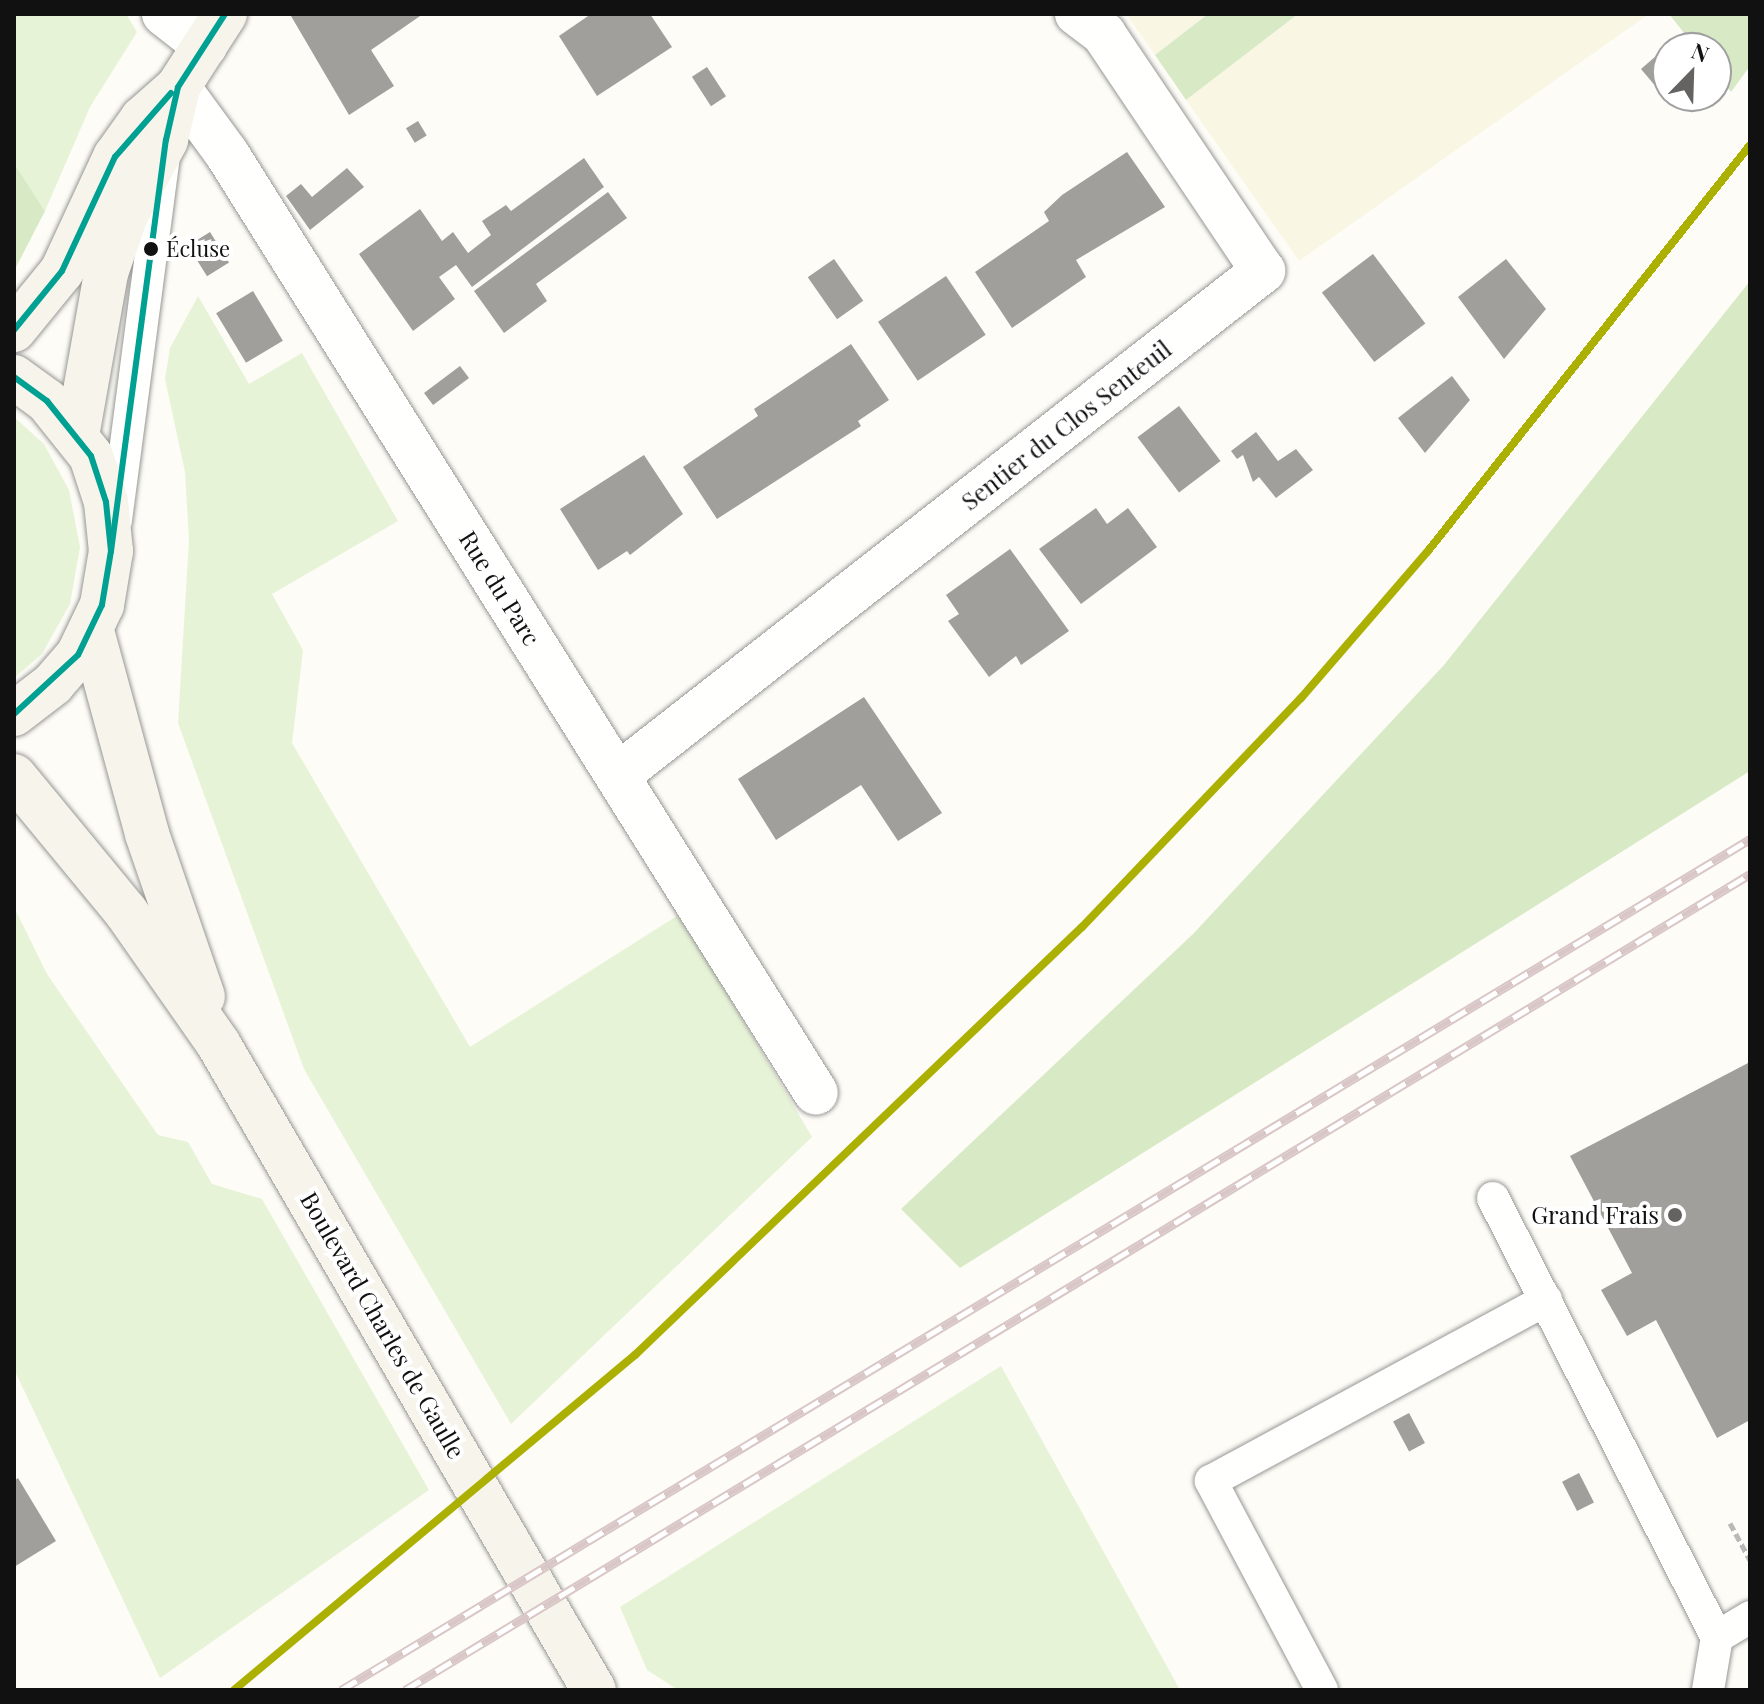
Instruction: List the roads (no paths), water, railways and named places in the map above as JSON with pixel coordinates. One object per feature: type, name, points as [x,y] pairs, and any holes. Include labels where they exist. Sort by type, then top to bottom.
[{"type":"main road","points":[[14,330],[62,271],[115,157],[142,119],[178,87],[215,30]]},
{"type":"main road","points":[[77,436],[106,273],[126,215],[166,140],[178,87]]},
{"type":"main road","points":[[14,377],[47,401],[77,436],[103,490],[111,551],[92,631],[53,684],[14,714]]},
{"type":"main road","name":"Boulevard Charles de Gaulle","points":[[92,631],[147,834],[219,1045]]},
{"type":"main road","name":"Boulevard Charles de Gaulle","points":[[14,776],[126,912],[219,1045],[594,1690]]},
{"type":"street","points":[[164,14],[215,30]]},
{"type":"street","name":"Sentier du Clos Senteuil","points":[[618,775],[1263,271],[1104,34],[1077,14]]},
{"type":"street","name":"Rue du Parc","points":[[178,87],[227,154],[816,1093]]},
{"type":"lane","points":[[111,551],[166,140]]},
{"type":"lane","points":[[1493,1198],[1717,1637],[1708,1690]]},
{"type":"lane","points":[[1322,1690],[1211,1481],[1546,1300]]},
{"type":"lane","points":[[1717,1637],[1750,1617]]},
{"type":"railway","points":[[341,1690],[1750,839]]},
{"type":"railway","points":[[405,1690],[1750,874]]},
{"type":"place","name":"Écluse","points":[[151,249]]},
{"type":"place","name":"Grand Frais","points":[[1675,1215]]}]
